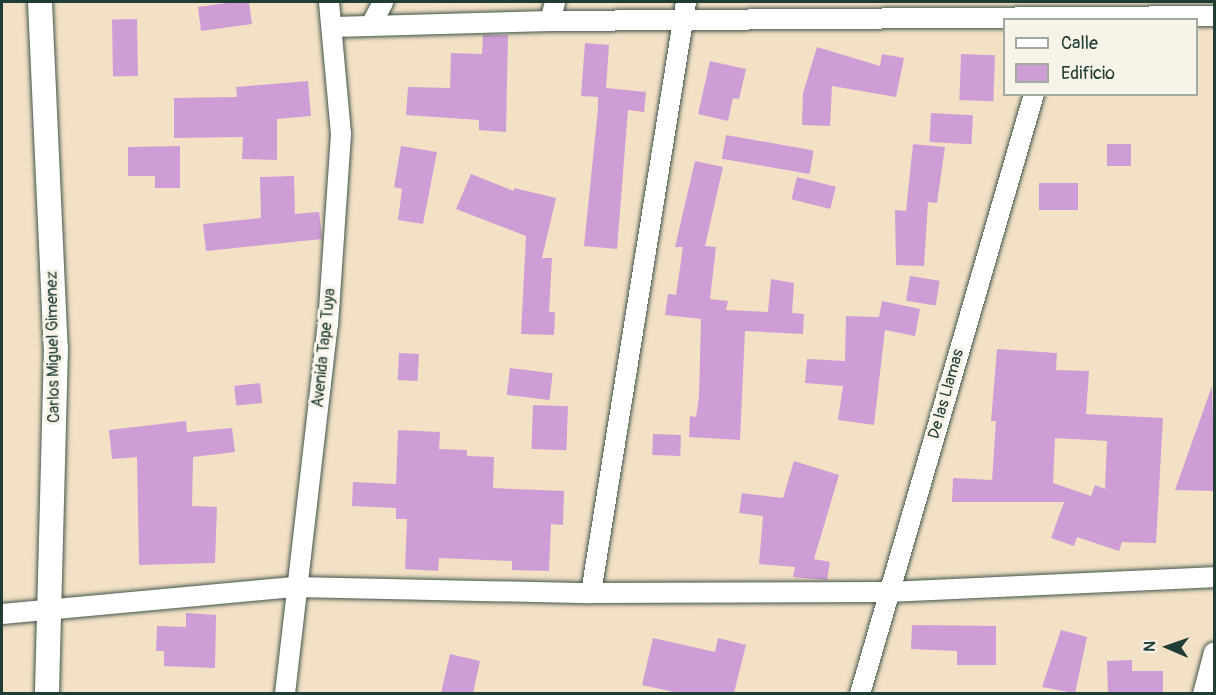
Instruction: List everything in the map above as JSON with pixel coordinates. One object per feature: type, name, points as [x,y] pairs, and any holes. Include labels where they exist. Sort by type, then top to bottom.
[{"type":"street","name":"Carlos Miguel Gimenez","points":[[40,2],[56,348],[47,693]]},
{"type":"street","name":"Avenida Tape Tuya","points":[[285,693],[294,587],[329,313],[341,134],[329,2]]},
{"type":"street","points":[[371,25],[383,2]]},
{"type":"street","points":[[550,21],[555,2]]},
{"type":"street","points":[[333,27],[550,21],[684,11],[1215,16]]},
{"type":"street","points":[[591,593],[684,11]]},
{"type":"street","name":"De las Llamas","points":[[860,693],[887,592],[1033,96]]},
{"type":"street","points":[[2,614],[48,612],[294,587],[591,593],[887,592],[1215,577]]},
{"type":"street","points":[[1203,693],[1215,652]]},
{"type":"building","points":[[249,2],[252,24],[201,31],[198,7]]},
{"type":"building","points":[[112,19],[137,19],[138,76],[113,76]]},
{"type":"building","points":[[483,35],[508,35],[506,132],[479,130],[479,120],[406,115],[408,87],[450,88],[451,53],[482,54]]},
{"type":"building","points":[[585,43],[609,45],[606,88],[646,92],[644,112],[628,110],[617,249],[584,246],[598,109],[598,97],[581,96]]},
{"type":"building","points":[[817,47],[880,66],[882,54],[904,58],[896,97],[832,86],[830,126],[802,125],[803,93]]},
{"type":"building","points":[[961,54],[995,55],[993,101],[959,100]]},
{"type":"building","points":[[710,61],[746,69],[739,99],[733,98],[728,121],[698,114]]},
{"type":"building","points":[[308,81],[311,116],[277,119],[277,160],[242,159],[243,137],[174,138],[174,98],[237,97],[236,87]]},
{"type":"building","points":[[931,113],[973,115],[971,144],[929,142]]},
{"type":"building","points":[[726,135],[814,150],[809,174],[722,159]]},
{"type":"building","points":[[913,144],[945,147],[937,203],[928,202],[924,266],[896,265],[895,210],[906,211]]},
{"type":"building","points":[[1107,144],[1131,144],[1131,166],[1107,166]]},
{"type":"building","points":[[180,146],[180,188],[155,188],[155,176],[128,176],[128,147]]},
{"type":"building","points":[[401,146],[437,152],[423,224],[398,220],[402,189],[394,187]]},
{"type":"building","points":[[695,161],[723,167],[705,246],[716,247],[710,299],[728,301],[726,310],[768,312],[771,279],[794,283],[792,313],[804,314],[803,334],[745,331],[740,440],[689,437],[690,416],[696,417],[699,397],[701,319],[665,315],[668,294],[676,295],[683,247],[675,247]]},
{"type":"building","points":[[471,174],[514,191],[514,188],[556,198],[542,258],[552,258],[549,312],[555,312],[554,335],[521,334],[526,236],[456,209]]},
{"type":"building","points":[[294,176],[295,214],[319,212],[322,239],[206,251],[203,224],[261,218],[260,177]]},
{"type":"building","points":[[797,177],[836,187],[830,209],[791,199]]},
{"type":"building","points":[[1039,183],[1078,183],[1078,210],[1039,210]]},
{"type":"building","points":[[910,276],[940,281],[936,305],[906,301]]},
{"type":"building","points":[[882,301],[920,309],[915,336],[885,330],[874,425],[838,420],[843,386],[805,383],[807,359],[845,361],[846,316],[879,317]]},
{"type":"building","points":[[997,349],[1057,353],[1056,370],[1089,371],[1086,414],[1163,418],[1156,543],[1122,542],[1119,551],[1077,537],[1074,546],[1051,538],[1064,502],[952,502],[953,478],[992,480],[996,421],[991,421]],"holes":[[[1055,438],[1107,441],[1105,489],[1095,485],[1091,496],[1053,483]]]},
{"type":"building","points":[[399,353],[419,354],[418,381],[398,380]]},
{"type":"building","points":[[510,368],[553,373],[549,400],[507,395]]},
{"type":"building","points":[[260,383],[262,403],[236,406],[234,386]]},
{"type":"building","points":[[1212,386],[1215,491],[1175,490]]},
{"type":"building","points":[[533,405],[568,406],[566,450],[531,449]]},
{"type":"building","points":[[186,421],[187,432],[232,428],[235,452],[193,457],[192,506],[217,507],[215,563],[139,565],[137,457],[112,459],[109,430]]},
{"type":"building","points":[[398,430],[440,432],[439,449],[467,450],[467,456],[494,457],[493,488],[564,491],[563,525],[551,524],[549,571],[512,570],[512,561],[439,558],[438,571],[405,569],[407,519],[396,519],[396,508],[352,506],[353,482],[396,484]]},
{"type":"building","points":[[653,434],[681,435],[680,456],[652,455]]},
{"type":"building","points":[[794,461],[839,475],[814,559],[830,562],[827,580],[793,577],[795,567],[759,564],[763,516],[739,513],[742,493],[783,498]]},
{"type":"building","points":[[186,613],[216,615],[215,668],[164,666],[164,651],[156,651],[157,626],[186,627]]},
{"type":"building","points":[[912,625],[996,626],[996,665],[957,665],[957,651],[911,649]]},
{"type":"building","points":[[1061,630],[1087,637],[1075,693],[1042,687]]},
{"type":"building","points":[[653,638],[715,652],[718,638],[746,645],[734,693],[679,693],[642,685]]},
{"type":"building","points":[[450,654],[480,661],[473,693],[441,693]]},
{"type":"building","points":[[1132,660],[1132,671],[1163,671],[1163,693],[1108,693],[1107,661]]}]
